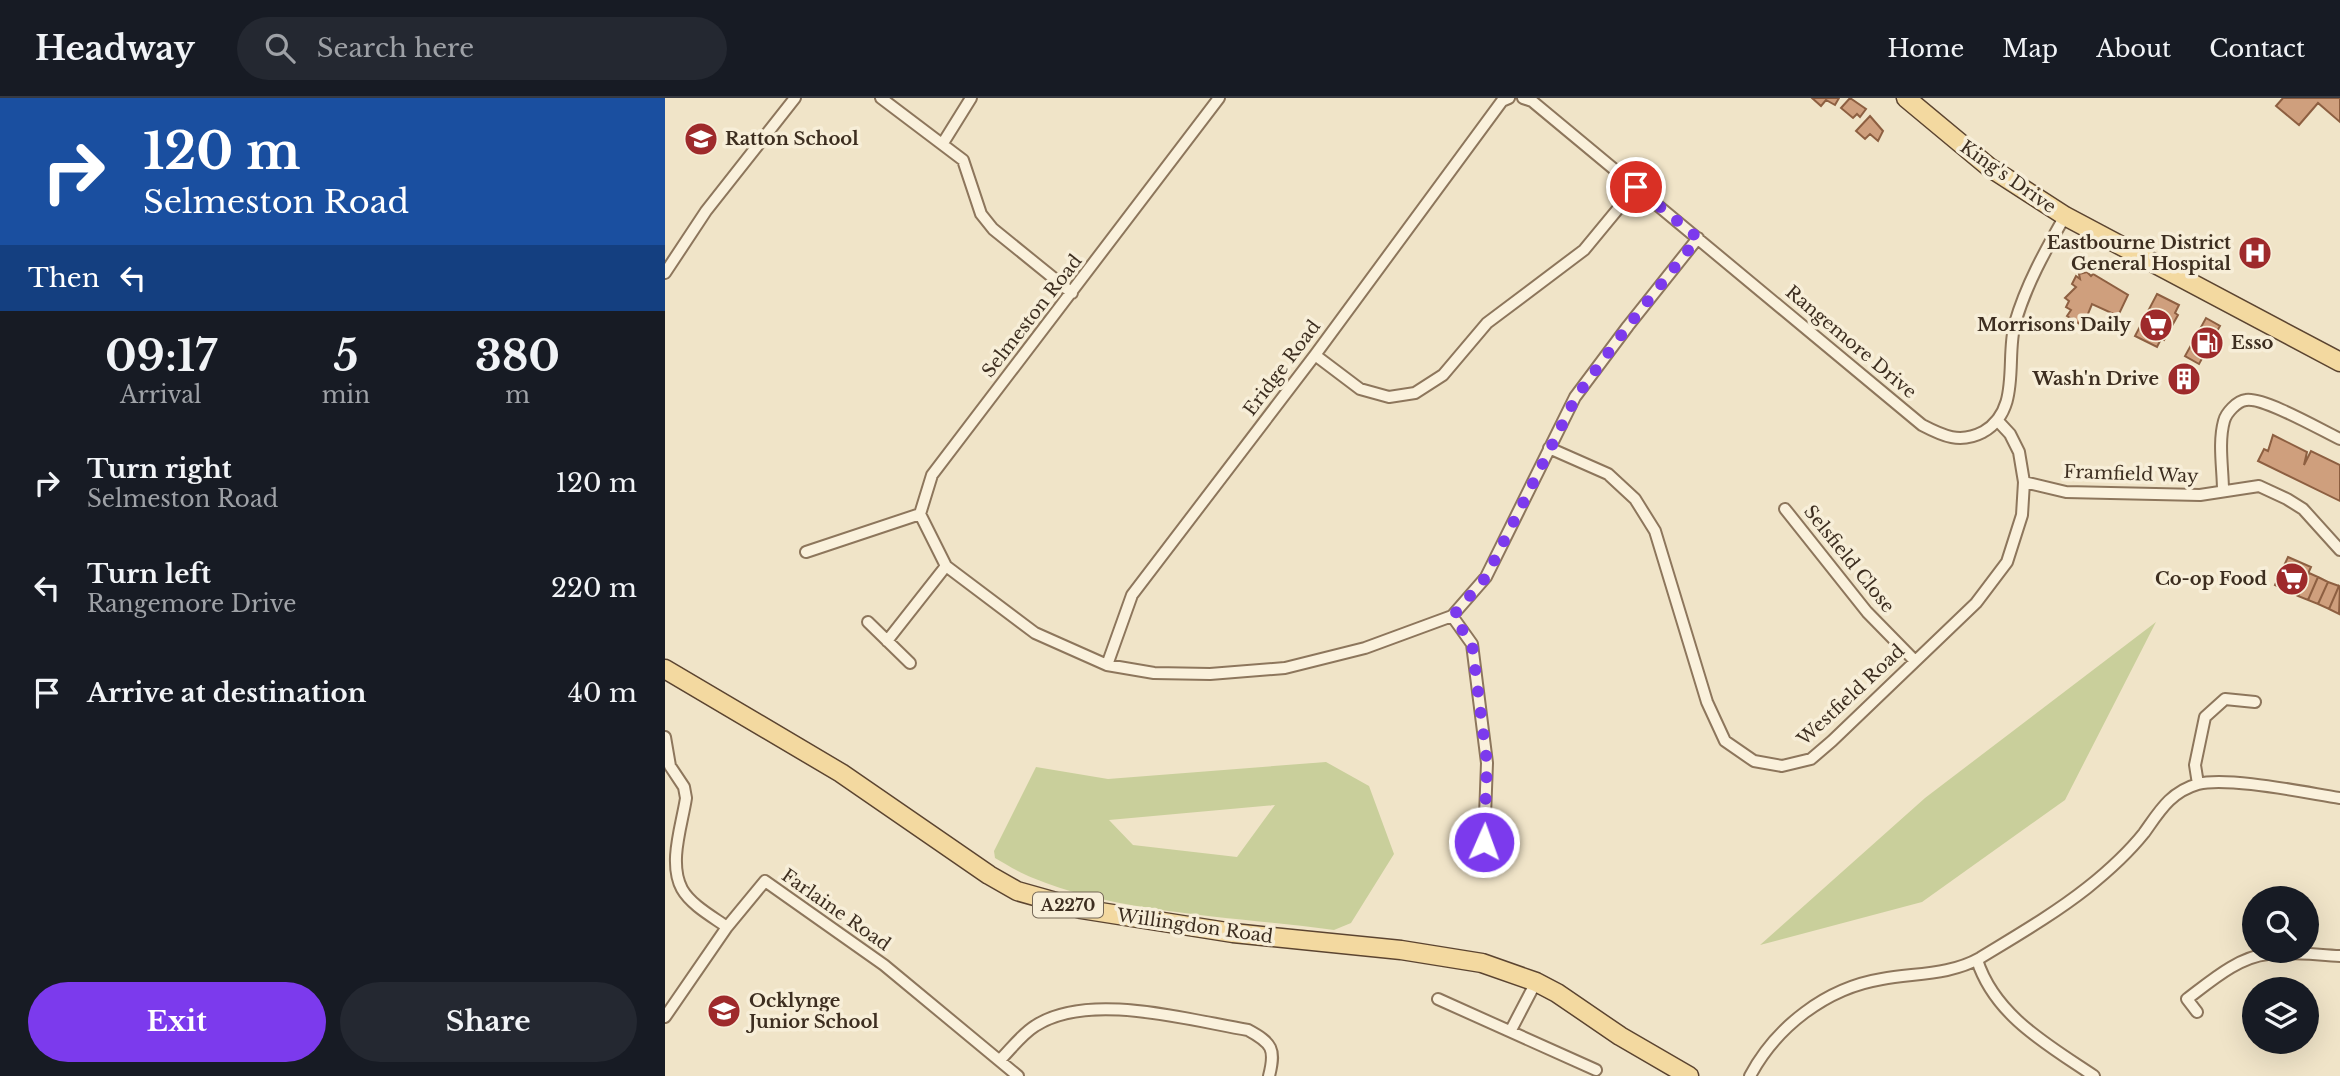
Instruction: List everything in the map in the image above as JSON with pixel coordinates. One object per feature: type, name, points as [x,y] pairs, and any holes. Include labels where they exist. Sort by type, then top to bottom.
[{"type":"main road","name":"King's Drive","points":[[1906,98],[1989,167],[2065,216],[2340,362]]},
{"type":"main road","name":"Willingdon Road","points":[[665,669],[683,677],[841,773],[989,875],[1017,891],[1081,909],[1233,933],[1401,950],[1470,961],[1536,982],[1657,1059],[1689,1076]]},
{"type":"street","points":[[665,272],[706,211],[795,98]]},
{"type":"street","points":[[881,98],[963,160],[981,214],[993,229],[1072,293]]},
{"type":"street","points":[[943,143],[971,98]]},
{"type":"street","name":"Selmeston Road","points":[[920,514],[932,475],[1219,98]]},
{"type":"street","name":"Rangemore Drive","points":[[1523,98],[1532,101],[1922,425],[1945,437],[1965,438],[1988,429],[1997,420]]},
{"type":"street","name":"Eridge Road","points":[[1107,666],[1132,595],[1506,99]]},
{"type":"street","points":[[1315,355],[1360,389],[1389,397],[1415,393],[1443,375],[1487,323],[1584,250],[1636,187]]},
{"type":"street","points":[[1997,420],[2008,398],[2012,334],[2022,300],[2037,265],[2065,216]]},
{"type":"street","points":[[806,552],[920,514],[946,566],[1035,633],[1107,666],[1154,673],[1210,674],[1285,668],[1365,648],[1453,616],[1486,577],[1576,397],[1698,238]]},
{"type":"street","points":[[2223,491],[2224,417],[2246,399],[2261,401],[2340,439]]},
{"type":"street","name":"Westfield Road","points":[[1549,448],[1608,474],[1635,499],[1655,531],[1707,702],[1725,741],[1755,761],[1782,766],[1811,759],[1976,603],[2007,562],[2022,515],[2024,482],[2019,452],[2010,434],[1997,420]]},
{"type":"street","name":"Framfield Way","points":[[2024,482],[2066,492],[2200,495],[2259,486],[2303,509],[2340,550]]},
{"type":"street","name":"Selsfield Close","points":[[1785,509],[1867,612],[1914,660]]},
{"type":"street","points":[[887,641],[946,566]]},
{"type":"street","points":[[1453,616],[1472,644],[1487,763],[1484,842]]},
{"type":"street","points":[[868,622],[910,663]]},
{"type":"street","points":[[2198,784],[2195,765],[2205,717],[2225,699],[2255,702]]},
{"type":"street","points":[[665,737],[670,766],[684,787],[687,798],[675,865],[681,889],[693,902],[727,928]]},
{"type":"street","points":[[1749,1076],[1764,1051],[1778,1035],[1825,1000],[1858,984],[1951,970],[1977,960],[2086,888],[2120,859],[2168,800],[2198,784],[2220,782],[2340,798]]},
{"type":"street","name":"Farlaine Road","points":[[665,1017],[727,928],[765,881],[884,965],[1018,1076]]},
{"type":"street","points":[[2197,1012],[2187,999],[2214,978],[2246,960],[2267,954],[2340,956]]},
{"type":"street","points":[[1977,960],[1998,1002],[2008,1013],[2045,1043],[2094,1076]]},
{"type":"street","points":[[1511,1030],[1536,982]]},
{"type":"street","points":[[1439,999],[1596,1070]]},
{"type":"street","points":[[1000,1060],[1035,1026],[1070,1011],[1109,1007],[1248,1030],[1267,1040],[1274,1057],[1269,1076]]},
{"type":"green space","points":[[2156,622],[2065,800],[1922,902],[1760,945],[1925,798]]},
{"type":"green space","points":[[1326,762],[1369,786],[1394,854],[1351,923],[1334,930],[1181,913],[1103,899],[1033,878],[995,858],[994,851],[1036,767],[1108,779]],"holes":[[[1275,805],[1237,857],[1133,845],[1109,820]]]},
{"type":"building","points":[[1812,98],[1839,98],[1835,105],[1826,100],[1821,106]]},
{"type":"building","points":[[1850,98],[1866,109],[1860,117],[1857,114],[1853,118],[1841,108]]},
{"type":"building","points":[[2283,98],[2340,98],[2340,122],[2318,103],[2299,125],[2276,106]]},
{"type":"building","points":[[1870,116],[1883,131],[1878,141],[1870,134],[1865,139],[1856,131]]},
{"type":"building","points":[[2087,272],[2128,295],[2118,316],[2092,304],[2083,326],[2067,316],[2071,310],[2066,307],[2069,301],[2065,298],[2076,287],[2072,284],[2076,276],[2080,279],[2079,274]]},
{"type":"building","name":"Morrisons Daily","points":[[2157,294],[2179,305],[2175,313],[2178,315],[2157,347],[2135,336]]},
{"type":"building","points":[[2206,318],[2220,326],[2199,364],[2185,356]]},
{"type":"building","name":"Wash'n Drive","points":[[2176,368],[2198,380],[2192,390],[2170,379]]},
{"type":"building","points":[[2273,435],[2307,452],[2304,465],[2311,451],[2340,465],[2340,501],[2258,461],[2264,449],[2268,451]]},
{"type":"building","name":"Co-op Food","points":[[2288,557],[2311,567],[2298,596],[2275,585]]},
{"type":"building","points":[[2309,573],[2318,577],[2308,600],[2298,596]]},
{"type":"building","points":[[2318,577],[2328,582],[2318,604],[2308,600]]},
{"type":"building","points":[[2328,582],[2339,586],[2329,609],[2318,604]]},
{"type":"building","points":[[2340,587],[2339,614],[2329,609]]},
{"type":"place","name":"Ratton School","points":[[701,139]]},
{"type":"place","name":"Eastbourne District General Hospital","points":[[2255,253]]},
{"type":"place","name":"Morrisons Daily","points":[[2156,325]]},
{"type":"place","name":"Esso","points":[[2207,343]]},
{"type":"place","name":"Wash'n Drive","points":[[2184,379]]},
{"type":"place","name":"Co-op Food","points":[[2292,579]]},
{"type":"place","name":"Ocklynge Junior School","points":[[724,1011]]},
{"type":"route","points":[[1484,842],[1487,763],[1472,644],[1453,616],[1486,577],[1576,397],[1698,238],[1636,187]]}]
